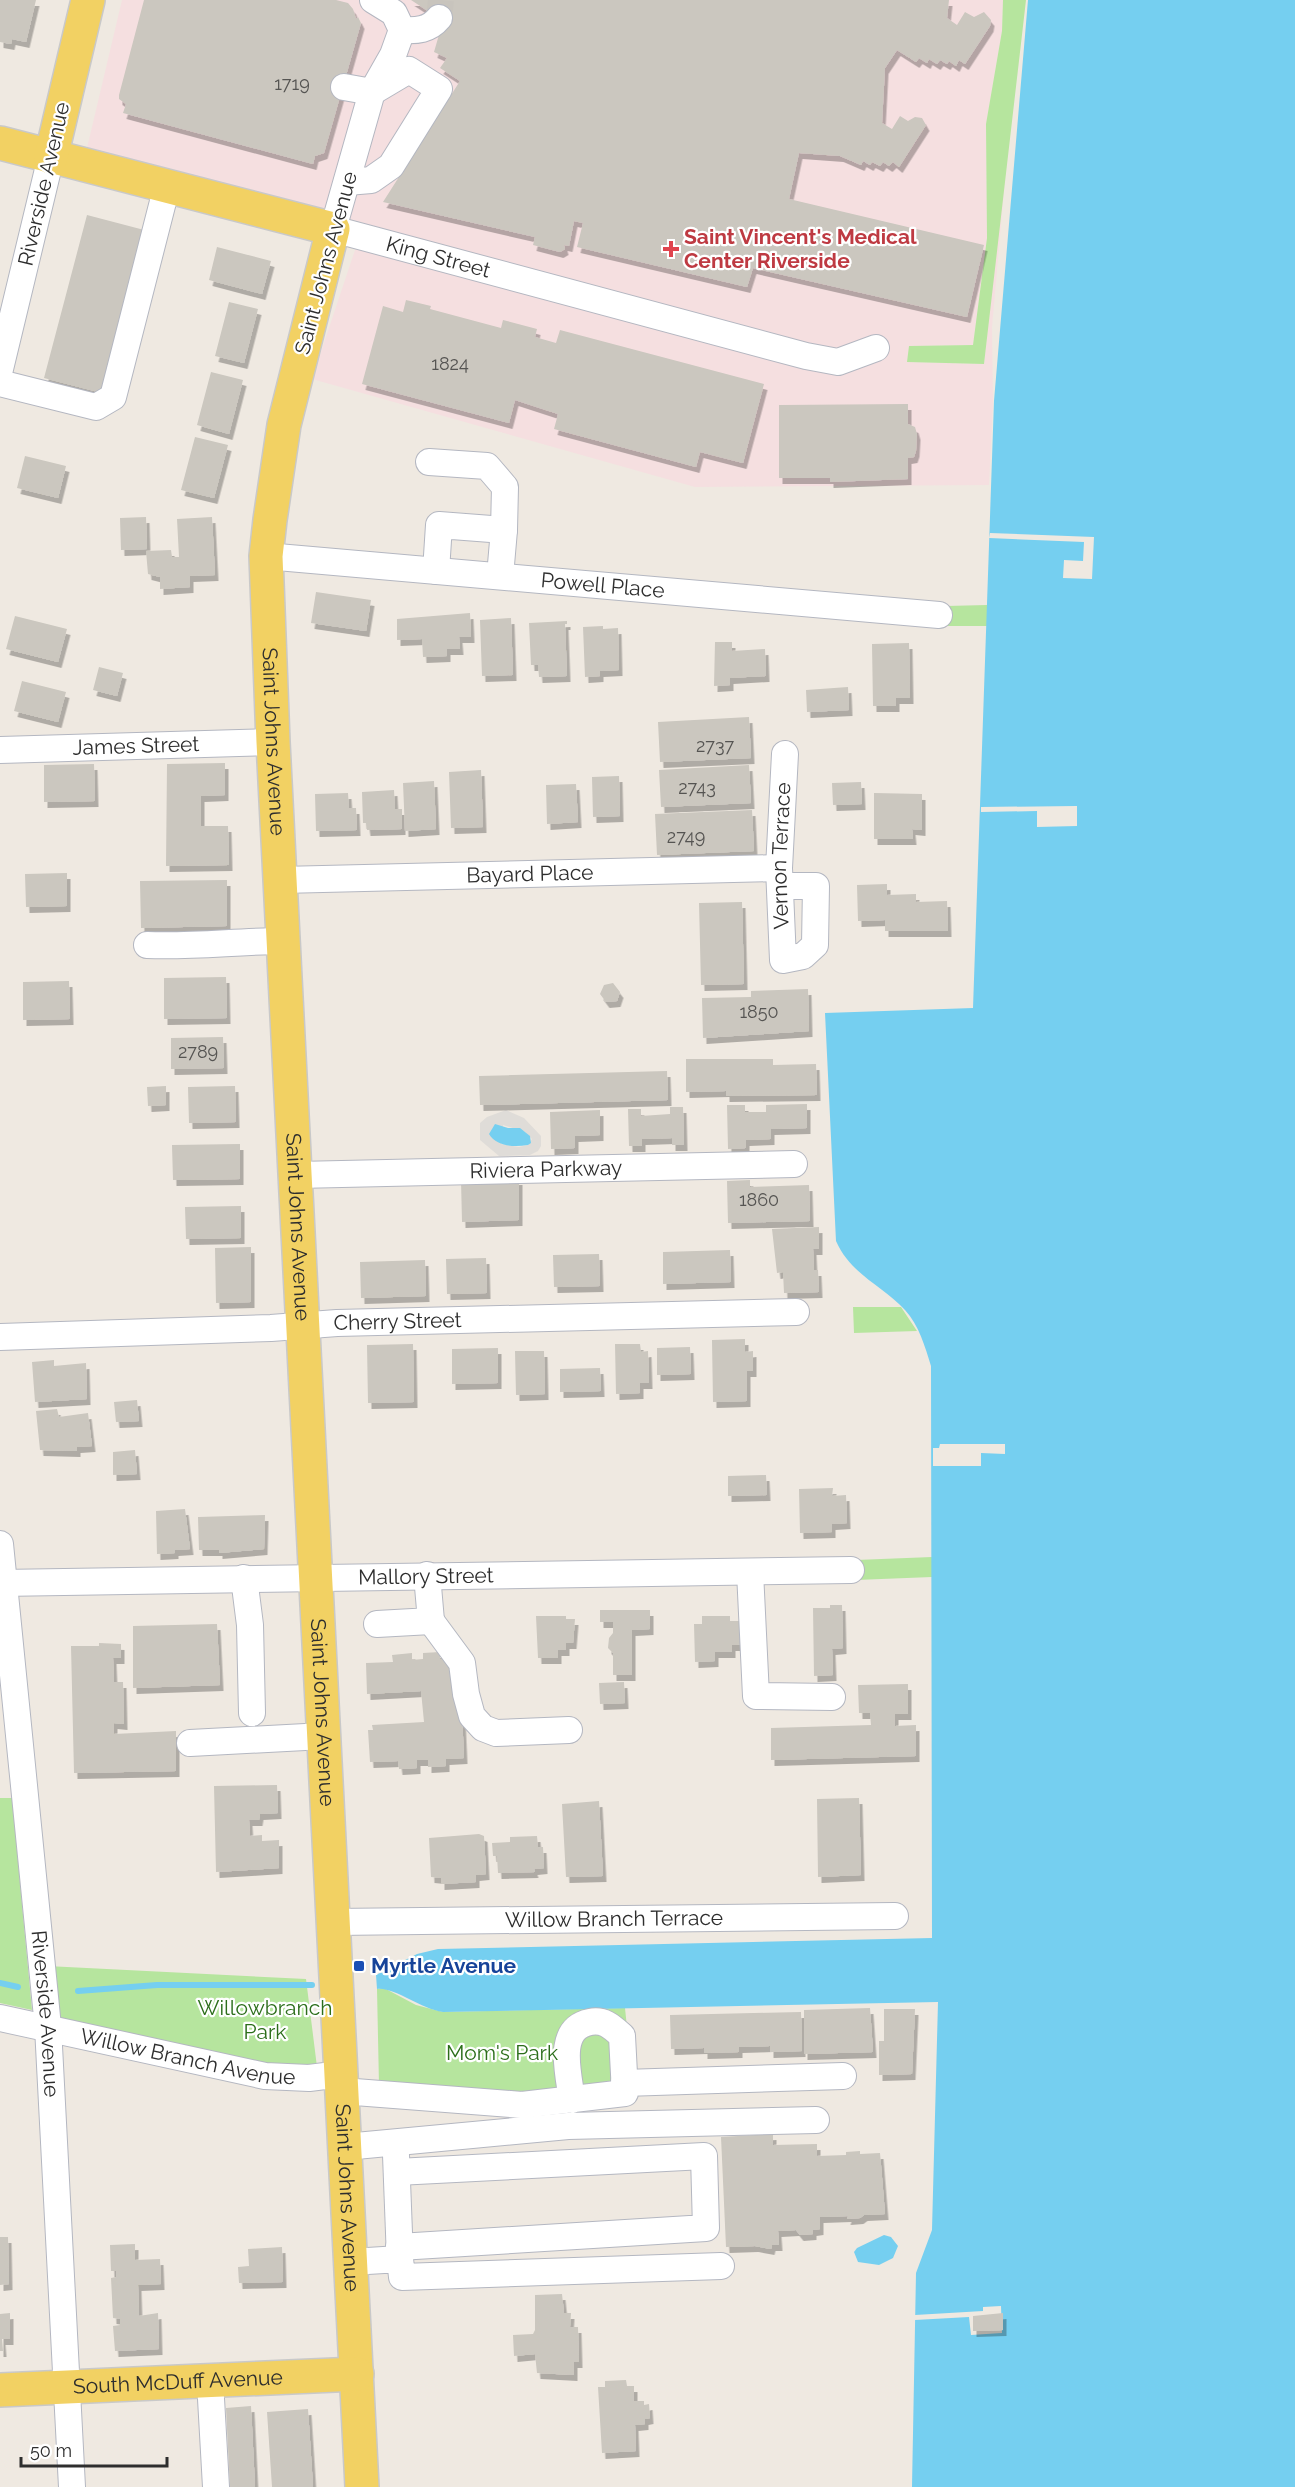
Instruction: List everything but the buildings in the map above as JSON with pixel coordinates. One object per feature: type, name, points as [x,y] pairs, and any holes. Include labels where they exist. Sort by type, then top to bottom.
[{"type":"main road","name":"Riverside Avenue","points":[[51,157],[88,0]]},
{"type":"main road","name":"King Street","points":[[0,143],[333,229]]},
{"type":"main road","name":"Saint Johns Avenue","points":[[333,229],[284,425],[266,556],[273,742],[297,1175],[362,2487]]},
{"type":"main road","name":"South McDuff Avenue","points":[[0,2390],[357,2374]]},
{"type":"street","points":[[373,0],[394,13],[402,30],[419,31],[434,25],[439,18]]},
{"type":"street","name":"Saint Johns Avenue","points":[[333,229],[372,92],[393,56],[402,30]]},
{"type":"street","points":[[344,87],[372,92],[409,70],[439,89],[391,166],[371,180],[346,182]]},
{"type":"street","name":"Riverside Avenue","points":[[0,369],[51,157]]},
{"type":"street","points":[[0,383],[96,407],[113,397],[166,186]]},
{"type":"street","name":"King Street","points":[[333,229],[806,356],[838,362],[876,348]]},
{"type":"street","points":[[429,462],[487,466],[505,487],[500,576]]},
{"type":"street","points":[[435,571],[439,525],[504,530]]},
{"type":"street","name":"Powell Place","points":[[266,556],[939,615]]},
{"type":"street","name":"James Street","points":[[0,750],[273,742]]},
{"type":"street","name":"Vernon Terrace","points":[[783,960],[779,877],[785,754]]},
{"type":"street","name":"Bayard Place","points":[[281,880],[779,877],[816,886],[815,945],[802,956],[783,960]]},
{"type":"street","points":[[147,945],[189,947],[227,941],[285,940]]},
{"type":"street","name":"Riviera Parkway","points":[[297,1175],[794,1164]]},
{"type":"street","name":"Cherry Street","points":[[0,1337],[303,1327],[337,1323],[796,1312]]},
{"type":"street","name":"Riverside Avenue","points":[[0,1544],[48,2027],[72,2487]]},
{"type":"street","name":"Mallory Street","points":[[2,1582],[851,1570]]},
{"type":"street","points":[[750,1572],[756,1696],[832,1697]]},
{"type":"street","points":[[427,1575],[431,1621],[462,1663],[466,1694],[472,1716],[483,1728],[496,1733],[569,1730]]},
{"type":"street","points":[[244,1578],[250,1624],[252,1713]]},
{"type":"street","points":[[377,1624],[431,1621]]},
{"type":"street","points":[[190,1743],[324,1736]]},
{"type":"street","name":"Willow Branch Terrace","points":[[334,1922],[895,1916]]},
{"type":"street","name":"Willow Branch Avenue","points":[[0,2018],[265,2076],[309,2078],[522,2105],[625,2093],[624,2083]]},
{"type":"street","points":[[573,2100],[567,2058],[568,2039],[580,2025],[593,2021],[608,2023],[622,2036],[624,2083],[843,2076]]},
{"type":"street","points":[[345,2148],[568,2126],[816,2120]]},
{"type":"street","points":[[396,2142],[402,2277],[721,2266]]},
{"type":"street","points":[[351,2262],[400,2253],[574,2236],[706,2228],[704,2156],[397,2172]]},
{"type":"street","points":[[210,2380],[216,2487]]},
{"type":"shaded area","name":"Saint Vincent's Medical Center Riverside","points":[[122,0],[1003,0],[1002,31],[986,124],[987,238],[973,345],[910,346],[907,362],[984,364],[1009,135],[992,327],[993,401],[989,485],[695,487],[312,379],[364,223],[87,148]]},
{"type":"shaded area","points":[[506,1110],[524,1118],[541,1136],[541,1146],[538,1151],[530,1155],[499,1156],[480,1140],[480,1123],[487,1117]],"holes":[[[503,1125],[525,1132],[532,1139],[528,1145],[519,1147],[501,1144]]]},
{"type":"green space","points":[[1003,0],[1026,0],[984,364],[907,362],[909,346],[973,345],[987,238],[986,124],[1002,31]]},
{"type":"green space","points":[[987,605],[987,626],[945,626],[946,606]]},
{"type":"green space","points":[[853,1307],[901,1307],[917,1331],[854,1333]]},
{"type":"green space","points":[[932,1557],[932,1577],[856,1580],[856,1560]]},
{"type":"green space","points":[[0,1798],[12,1798],[32,2010],[0,2003]]},
{"type":"green space","name":"Willowbranch Park","points":[[47,1966],[306,1979],[317,2067],[266,2064],[52,2017]]},
{"type":"green space","name":"Mom's Park","points":[[384,1988],[416,2005],[443,2012],[625,2008],[633,2086],[540,2095],[379,2085],[377,1989]]},
{"type":"water","points":[[1028,0],[1295,0],[1295,2487],[912,2487],[916,2273],[932,2230],[938,2002],[443,2012],[426,2007],[392,1991],[377,1989],[376,1975],[417,1954],[438,1949],[932,1938],[931,1366],[921,1336],[910,1316],[896,1301],[850,1263],[836,1241],[825,1013],[973,1008],[994,401]]},
{"type":"water","points":[[495,1124],[508,1128],[520,1128],[530,1136],[531,1143],[512,1146],[501,1144],[489,1134]]},
{"type":"water","points":[[884,2235],[891,2237],[898,2246],[893,2258],[879,2265],[858,2262],[854,2252],[857,2248]]},
{"type":"pier","points":[[990,533],[1094,537],[1092,579],[1063,578],[1064,560],[1083,561],[1084,542],[989,538]]},
{"type":"pier","points":[[1077,806],[1077,826],[1037,827],[1037,811],[981,812],[981,807]]},
{"type":"pier","points":[[940,1444],[1005,1444],[1005,1454],[981,1453],[981,1466],[933,1466],[933,1448],[939,1448]]},
{"type":"pier","points":[[1001,2306],[1002,2333],[971,2335],[969,2317],[915,2320],[915,2315],[983,2311],[983,2307]]},
{"type":"waterway","points":[[0,1983],[18,1987]]},
{"type":"waterway","points":[[78,1991],[157,1985],[312,1985]]},
{"type":"tunnel","points":[[439,18],[441,0]]},
{"type":"place","name":"Saint Vincent's Medical Center Riverside","points":[[671,249]]},
{"type":"place","name":"Myrtle Avenue","points":[[359,1966]]}]
